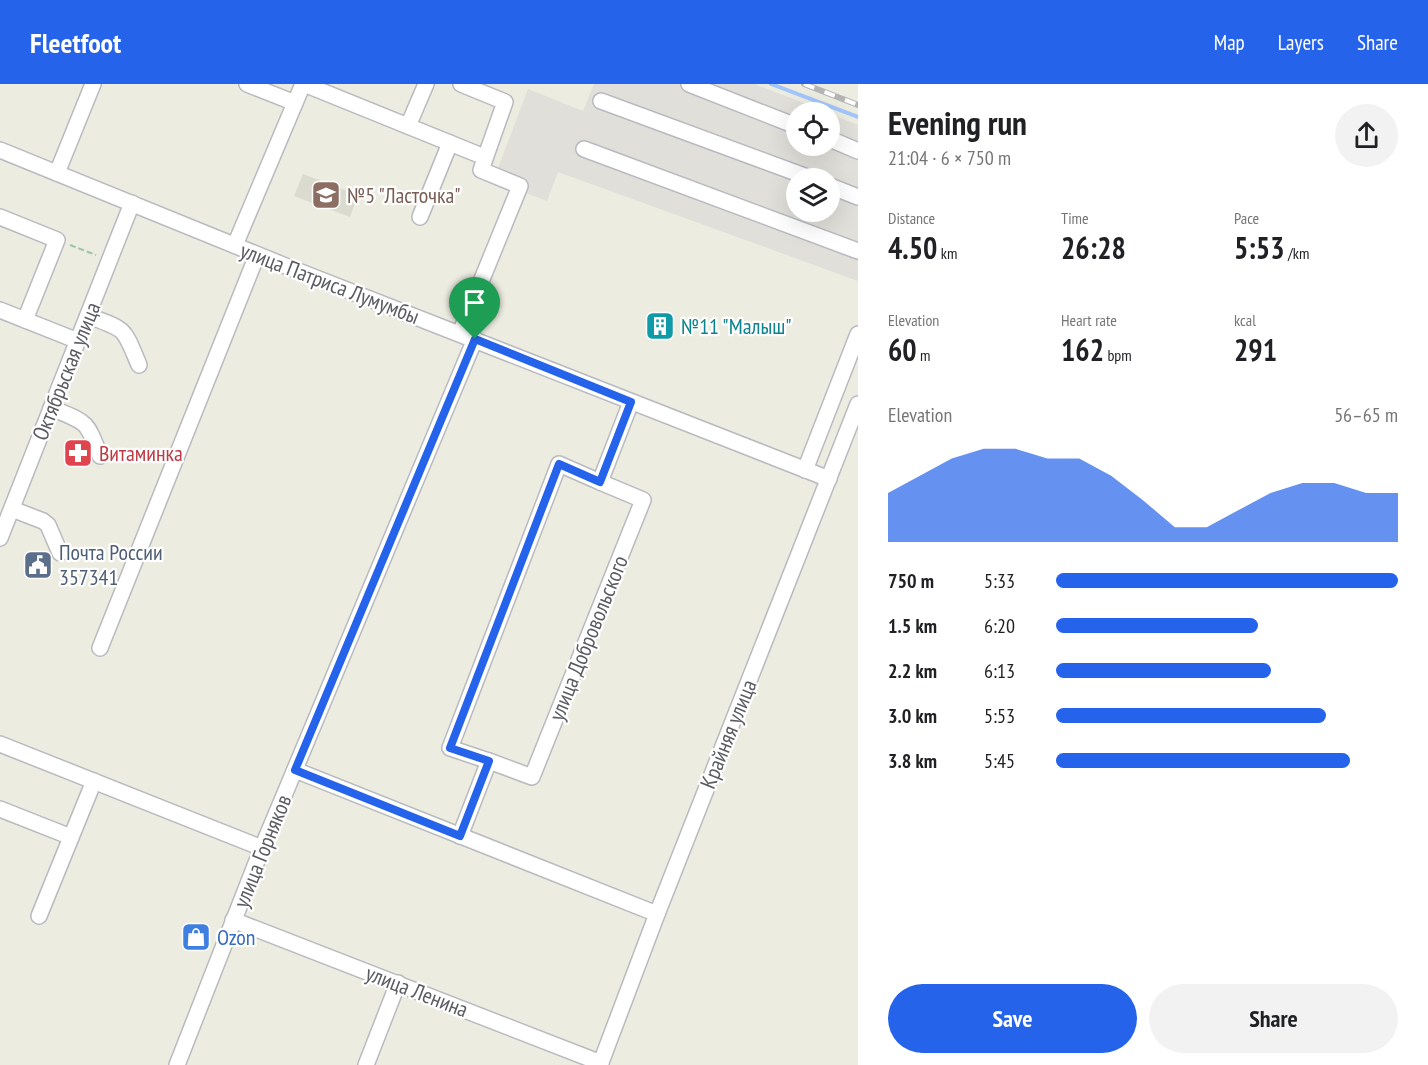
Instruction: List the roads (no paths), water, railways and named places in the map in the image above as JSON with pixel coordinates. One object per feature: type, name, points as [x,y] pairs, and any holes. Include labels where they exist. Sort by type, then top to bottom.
[{"type":"street","points":[[57,173],[93,84]]},
{"type":"street","points":[[247,84],[295,103]]},
{"type":"street","points":[[235,245],[304,84],[477,154]]},
{"type":"street","points":[[408,126],[426,84]]},
{"type":"street","points":[[460,333],[520,186],[481,170],[505,102],[461,84]]},
{"type":"street","points":[[689,84],[786,122]]},
{"type":"street","points":[[601,101],[786,169]]},
{"type":"street","points":[[420,217],[450,143]]},
{"type":"street","points":[[840,143],[858,151]]},
{"type":"street","points":[[584,148],[858,251]]},
{"type":"street","name":"улица Патриса Лумумбы","points":[[0,150],[257,255],[829,479]]},
{"type":"street","points":[[840,190],[858,197]]},
{"type":"street","name":"Октябрьская улица","points":[[0,538],[132,203]]},
{"type":"street","points":[[0,217],[57,240],[25,320]]},
{"type":"street","points":[[100,648],[257,255]]},
{"type":"street","points":[[0,310],[78,341]]},
{"type":"street","points":[[88,316],[120,328],[126,333],[139,365]]},
{"type":"street","points":[[805,470],[858,334]]},
{"type":"street","name":"улица Горняков","points":[[177,1065],[262,848],[475,339]]},
{"type":"street","points":[[600,482],[631,402]]},
{"type":"street","name":"Крайняя улица","points":[[600,1064],[858,404]]},
{"type":"street","points":[[51,408],[89,426],[100,456]]},
{"type":"street","name":"улица Добровольского","points":[[559,464],[600,482],[643,500],[532,777],[450,748],[559,464]]},
{"type":"street","points":[[12,509],[48,525],[60,553]]},
{"type":"street","points":[[0,744],[262,848]]},
{"type":"street","points":[[460,836],[489,761]]},
{"type":"street","points":[[295,770],[657,915]]},
{"type":"street","points":[[39,916],[94,781]]},
{"type":"street","points":[[0,809],[71,837]]},
{"type":"street","name":"улица Ленина","points":[[233,920],[600,1064]]},
{"type":"street","points":[[366,1065],[398,983]]},
{"type":"waterway","points":[[771,84],[858,117]]},
{"type":"railway","points":[[804,84],[858,105]]},
{"type":"place","name":"№5 \"Ласточка\"","points":[[326,195]]},
{"type":"place","name":"№11 \"Малыш\"","points":[[660,326]]},
{"type":"place","name":"Витаминка","points":[[78,453]]},
{"type":"place","name":"Почта России 357341","points":[[38,565]]},
{"type":"place","name":"Ozon","points":[[196,937]]}]
